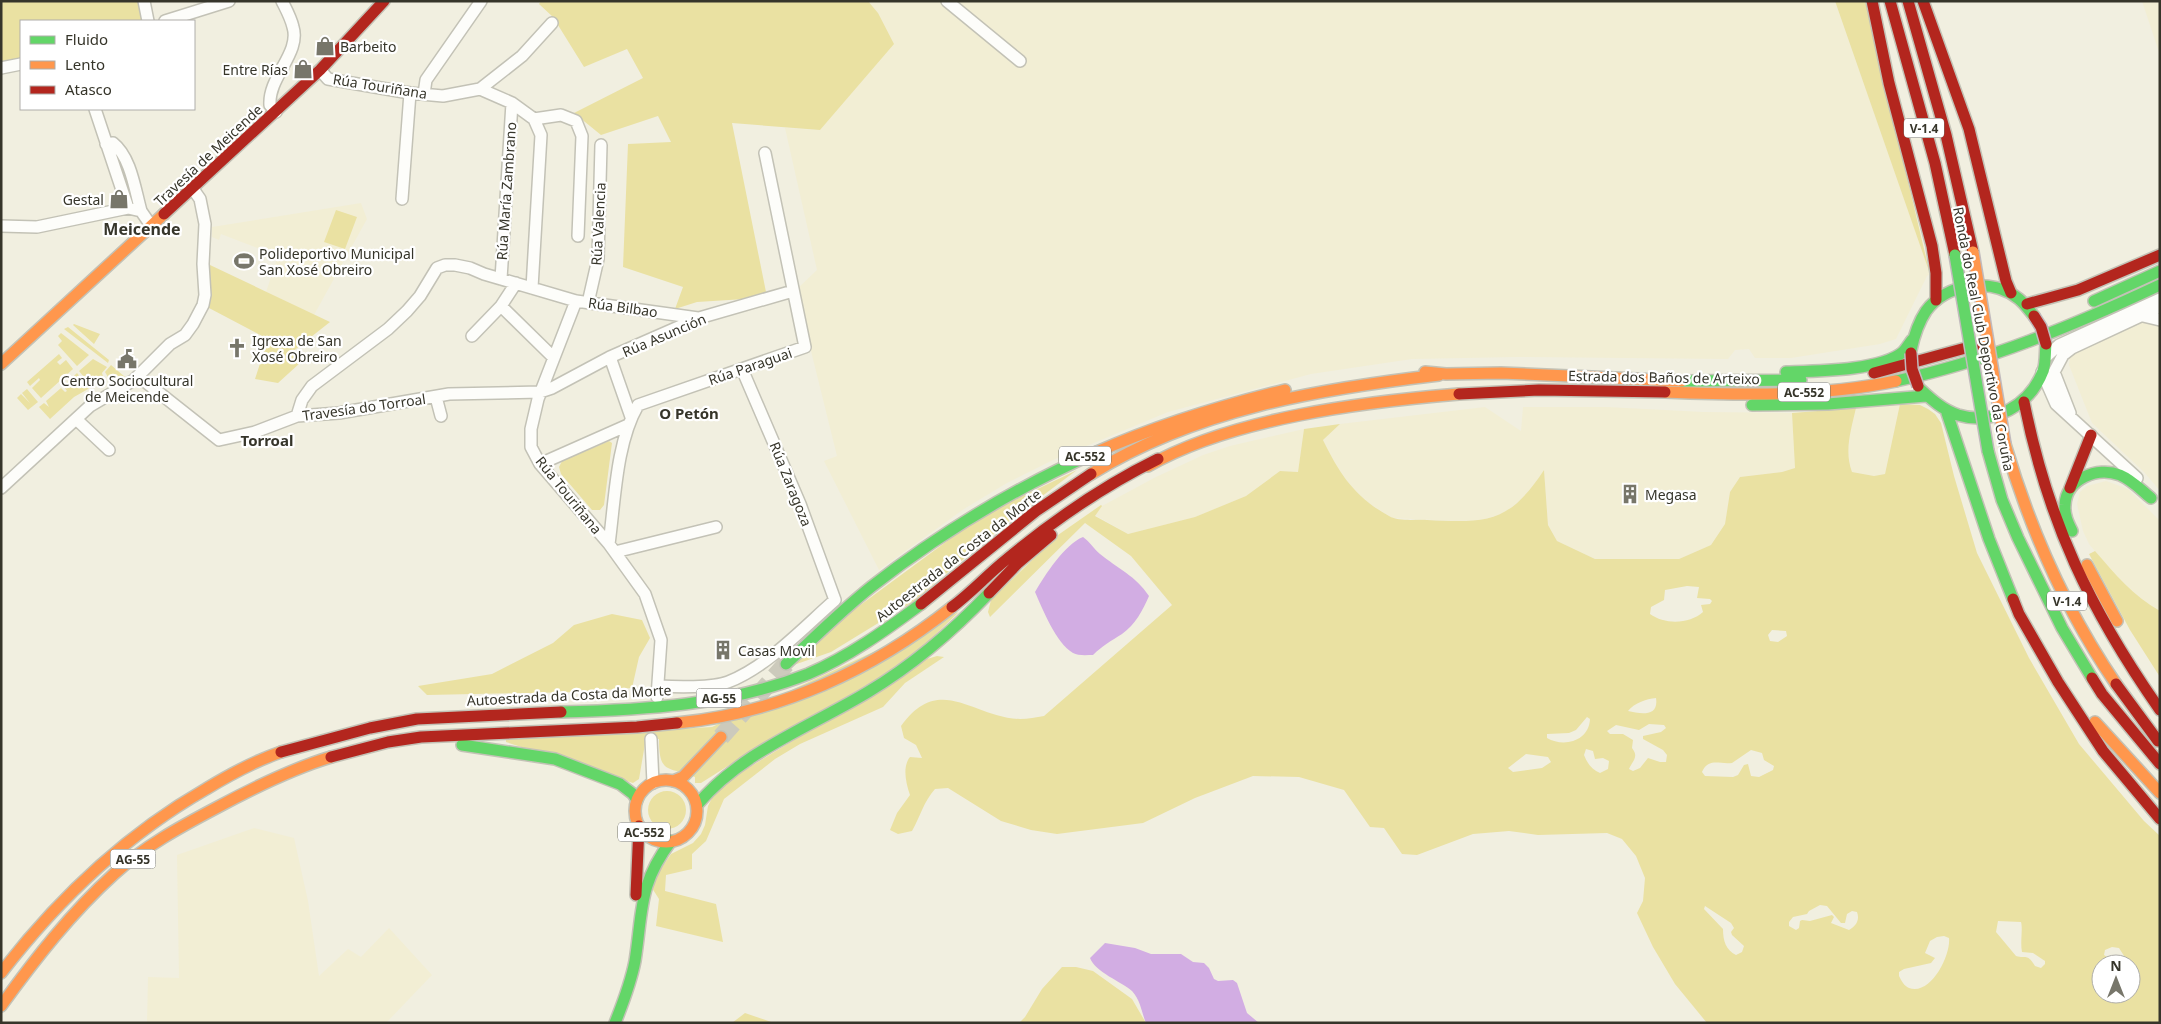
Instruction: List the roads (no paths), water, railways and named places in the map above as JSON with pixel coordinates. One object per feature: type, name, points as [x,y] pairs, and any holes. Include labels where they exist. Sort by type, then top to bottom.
[{"type":"main road","name":"Travesía de Meicende","points":[[1,364],[276,112],[320,70],[384,1]]},
{"type":"main road","points":[[1872,1],[1895,108],[1918,182],[1934,253],[1937,270],[1936,300]]},
{"type":"main road","name":"Ronda do Real Club Deportivo da Coruña","points":[[1890,1],[1908,74],[1935,163],[1955,255],[1988,451],[2002,500],[2018,538],[2062,628],[2102,694],[2160,764]]},
{"type":"main road","name":"Ronda do Real Club Deportivo da Coruña","points":[[1908,1],[1946,135],[1973,252],[2005,444],[2013,475],[2024,506],[2068,602],[2104,667],[2160,742]]},
{"type":"main road","points":[[1923,1],[1969,130],[2006,281],[2011,293]]},
{"type":"main road","points":[[2027,304],[2058,298],[2102,282],[2160,255]]},
{"type":"main road","points":[[2080,307],[2160,271]]},
{"type":"main road","points":[[1975,284],[1997,286],[2011,293],[2027,304],[2034,316],[2046,350],[2042,372],[2035,389],[2024,402],[2007,413],[1987,417],[1965,418],[1947,412],[1926,396],[1918,386],[1912,369],[1912,340],[1926,310],[1947,293],[1975,284]]},
{"type":"main road","name":"Estrada dos Baños de Arteixo","points":[[1158,459],[1208,440],[1262,424],[1359,404],[1442,393],[1553,390],[1768,394],[1838,390],[1908,378],[1961,364],[2052,332],[2160,285]]},
{"type":"main road","points":[[2029,328],[2054,318]]},
{"type":"main road","name":"Estrada dos Baños de Arteixo","points":[[1440,375],[1503,372],[1704,381],[1826,379],[1858,376],[1904,366],[1998,339]]},
{"type":"main road","name":"AC-552","points":[[1503,372],[1594,370],[1779,372],[1842,369],[1868,365],[1890,358],[1902,353],[1912,340]]},
{"type":"main road","name":"AC-552","points":[[786,664],[835,617],[881,580],[931,544],[1014,492],[1076,460],[1155,428],[1249,398],[1300,386],[1413,370],[1440,375]]},
{"type":"main road","name":"Autoestrada da Costa da Morte","points":[[1,973],[17,951],[63,899],[101,862],[148,825],[193,794],[265,758],[337,736],[391,723],[446,716],[647,708],[706,701],[754,691],[804,675],[887,632],[946,587],[1000,540],[1062,492],[1098,468],[1134,450],[1212,419],[1271,402],[1379,381],[1440,375]]},
{"type":"main road","name":"AC-552","points":[[1442,393],[1767,406],[1926,396]]},
{"type":"main road","points":[[2024,402],[2034,452],[2054,518],[2088,598],[2135,676],[2160,710]]},
{"type":"main road","points":[[1947,412],[1968,480],[2001,573],[2019,614],[2058,682],[2102,751],[2160,819]]},
{"type":"main road","points":[[2092,435],[2064,500],[2065,515],[2092,576],[2121,627]]},
{"type":"main road","name":"AC-552","points":[[639,826],[653,838],[672,841],[681,838],[694,824],[697,806],[708,790],[722,778],[764,751],[861,697],[926,653],[1048,537],[1108,492],[1158,459]]},
{"type":"main road","name":"AG-55","points":[[1,1006],[32,962],[77,910],[135,856],[257,785],[338,754],[423,736],[570,732],[705,720],[761,708],[816,689],[899,647],[958,602],[1013,554],[1071,510],[1107,485],[1158,459]]},
{"type":"main road","points":[[2069,490],[2084,477],[2099,471],[2119,474],[2152,498]]},
{"type":"main road","points":[[835,617],[834,600],[881,580]]},
{"type":"main road","points":[[2146,668],[2160,691]]},
{"type":"main road","points":[[2058,682],[2160,793]]},
{"type":"main road","points":[[673,781],[683,777],[721,737]]},
{"type":"main road","points":[[306,765],[413,747],[449,745],[485,747],[555,759],[620,784],[634,794],[637,800],[646,787],[653,783],[663,780],[673,781],[688,790],[697,806]]},
{"type":"main road","name":"AC-552","points":[[637,800],[636,818],[639,826],[636,889],[638,927]]},
{"type":"main road","name":"AC-552","points":[[615,1023],[629,987],[636,953],[644,885],[652,867],[672,841]]},
{"type":"street","points":[[144,1],[148,20]]},
{"type":"street","points":[[168,20],[229,1]]},
{"type":"street","points":[[276,112],[270,105],[272,88],[292,48],[294,36],[294,28],[282,1]]},
{"type":"street","points":[[424,94],[426,80],[481,1]]},
{"type":"street","points":[[947,1],[1020,61]]},
{"type":"street","points":[[532,288],[541,135],[534,119],[512,103],[480,89],[522,56],[552,22]]},
{"type":"street","points":[[1,68],[20,64]]},
{"type":"street","name":"Rúa Touriñana","points":[[320,70],[328,79],[410,93],[443,96],[480,89]]},
{"type":"street","points":[[402,198],[410,93]]},
{"type":"street","name":"Rúa María Zambrano","points":[[501,279],[512,103]]},
{"type":"street","points":[[94,110],[128,208]]},
{"type":"street","points":[[534,119],[561,115],[576,121],[582,136],[578,236]]},
{"type":"street","points":[[106,144],[113,143],[120,148],[141,211],[152,227]]},
{"type":"street","name":"Rúa Valencia","points":[[588,302],[598,259],[602,146]]},
{"type":"street","name":"Rúa Paraguai","points":[[540,464],[630,421],[638,405],[805,347],[765,153]]},
{"type":"street","points":[[1,488],[90,406],[138,376],[170,344],[186,335],[203,305],[205,295],[203,264],[206,224],[200,199],[193,189]]},
{"type":"street","points":[[1,226],[37,227],[128,208],[141,211]]},
{"type":"street","points":[[297,416],[302,400],[312,386],[388,328],[407,311],[420,296],[437,268],[445,265],[470,268],[576,301]]},
{"type":"street","points":[[472,336],[501,306],[516,283]]},
{"type":"street","name":"Rúa Asunción","points":[[540,392],[552,388],[610,357],[699,318],[793,291]]},
{"type":"street","points":[[2046,350],[2160,299]]},
{"type":"street","name":"Rúa Touriñana","points":[[576,301],[552,357],[540,392],[531,430],[531,447],[540,464],[612,548],[645,594],[661,640],[658,692],[676,688],[726,683],[760,664],[834,600]]},
{"type":"street","name":"Rúa Bilbao","points":[[576,301],[699,318]]},
{"type":"street","points":[[501,306],[552,357]]},
{"type":"street","points":[[2070,415],[2054,372],[2063,355],[2072,348],[2160,307]]},
{"type":"street","points":[[2087,331],[2143,316],[2160,320]]},
{"type":"street","points":[[610,357],[630,421],[622,449],[612,548],[716,527]]},
{"type":"street","name":"Rúa Zaragoza","points":[[742,369],[800,504],[834,600]]},
{"type":"street","points":[[2042,372],[2056,404],[2133,473],[2160,507]]},
{"type":"street","name":"Travesía do Torroal","points":[[138,376],[218,440],[254,432],[297,416],[339,413],[449,394],[540,392]]},
{"type":"street","name":"Travesía do Torroal","points":[[436,397],[440,416]]},
{"type":"street","points":[[76,419],[109,450]]},
{"type":"street","points":[[651,739],[653,783]]},
{"type":"tunnel","points":[[721,737],[786,664]]},
{"type":"place","name":"Barbeito","points":[[325,46]]},
{"type":"place","name":"Entre Rías","points":[[303,69]]},
{"type":"place","name":"Gestal","points":[[119,199]]},
{"type":"place","name":"Polideportivo Municipal San Xosé Obreiro","points":[[244,261]]},
{"type":"place","name":"Igrexa de San Xosé Obreiro","points":[[237,348]]},
{"type":"place","name":"Centro Sociocultural de Meicende","points":[[127,359]]},
{"type":"place","name":"Megasa","points":[[1630,494]]},
{"type":"place","name":"Casas Movil","points":[[723,650]]},
{"type":"district","name":"Meicende","points":[[142,229]]},
{"type":"district","name":"O Petón","points":[[689,413]]},
{"type":"district","name":"Torroal","points":[[267,440]]}]
